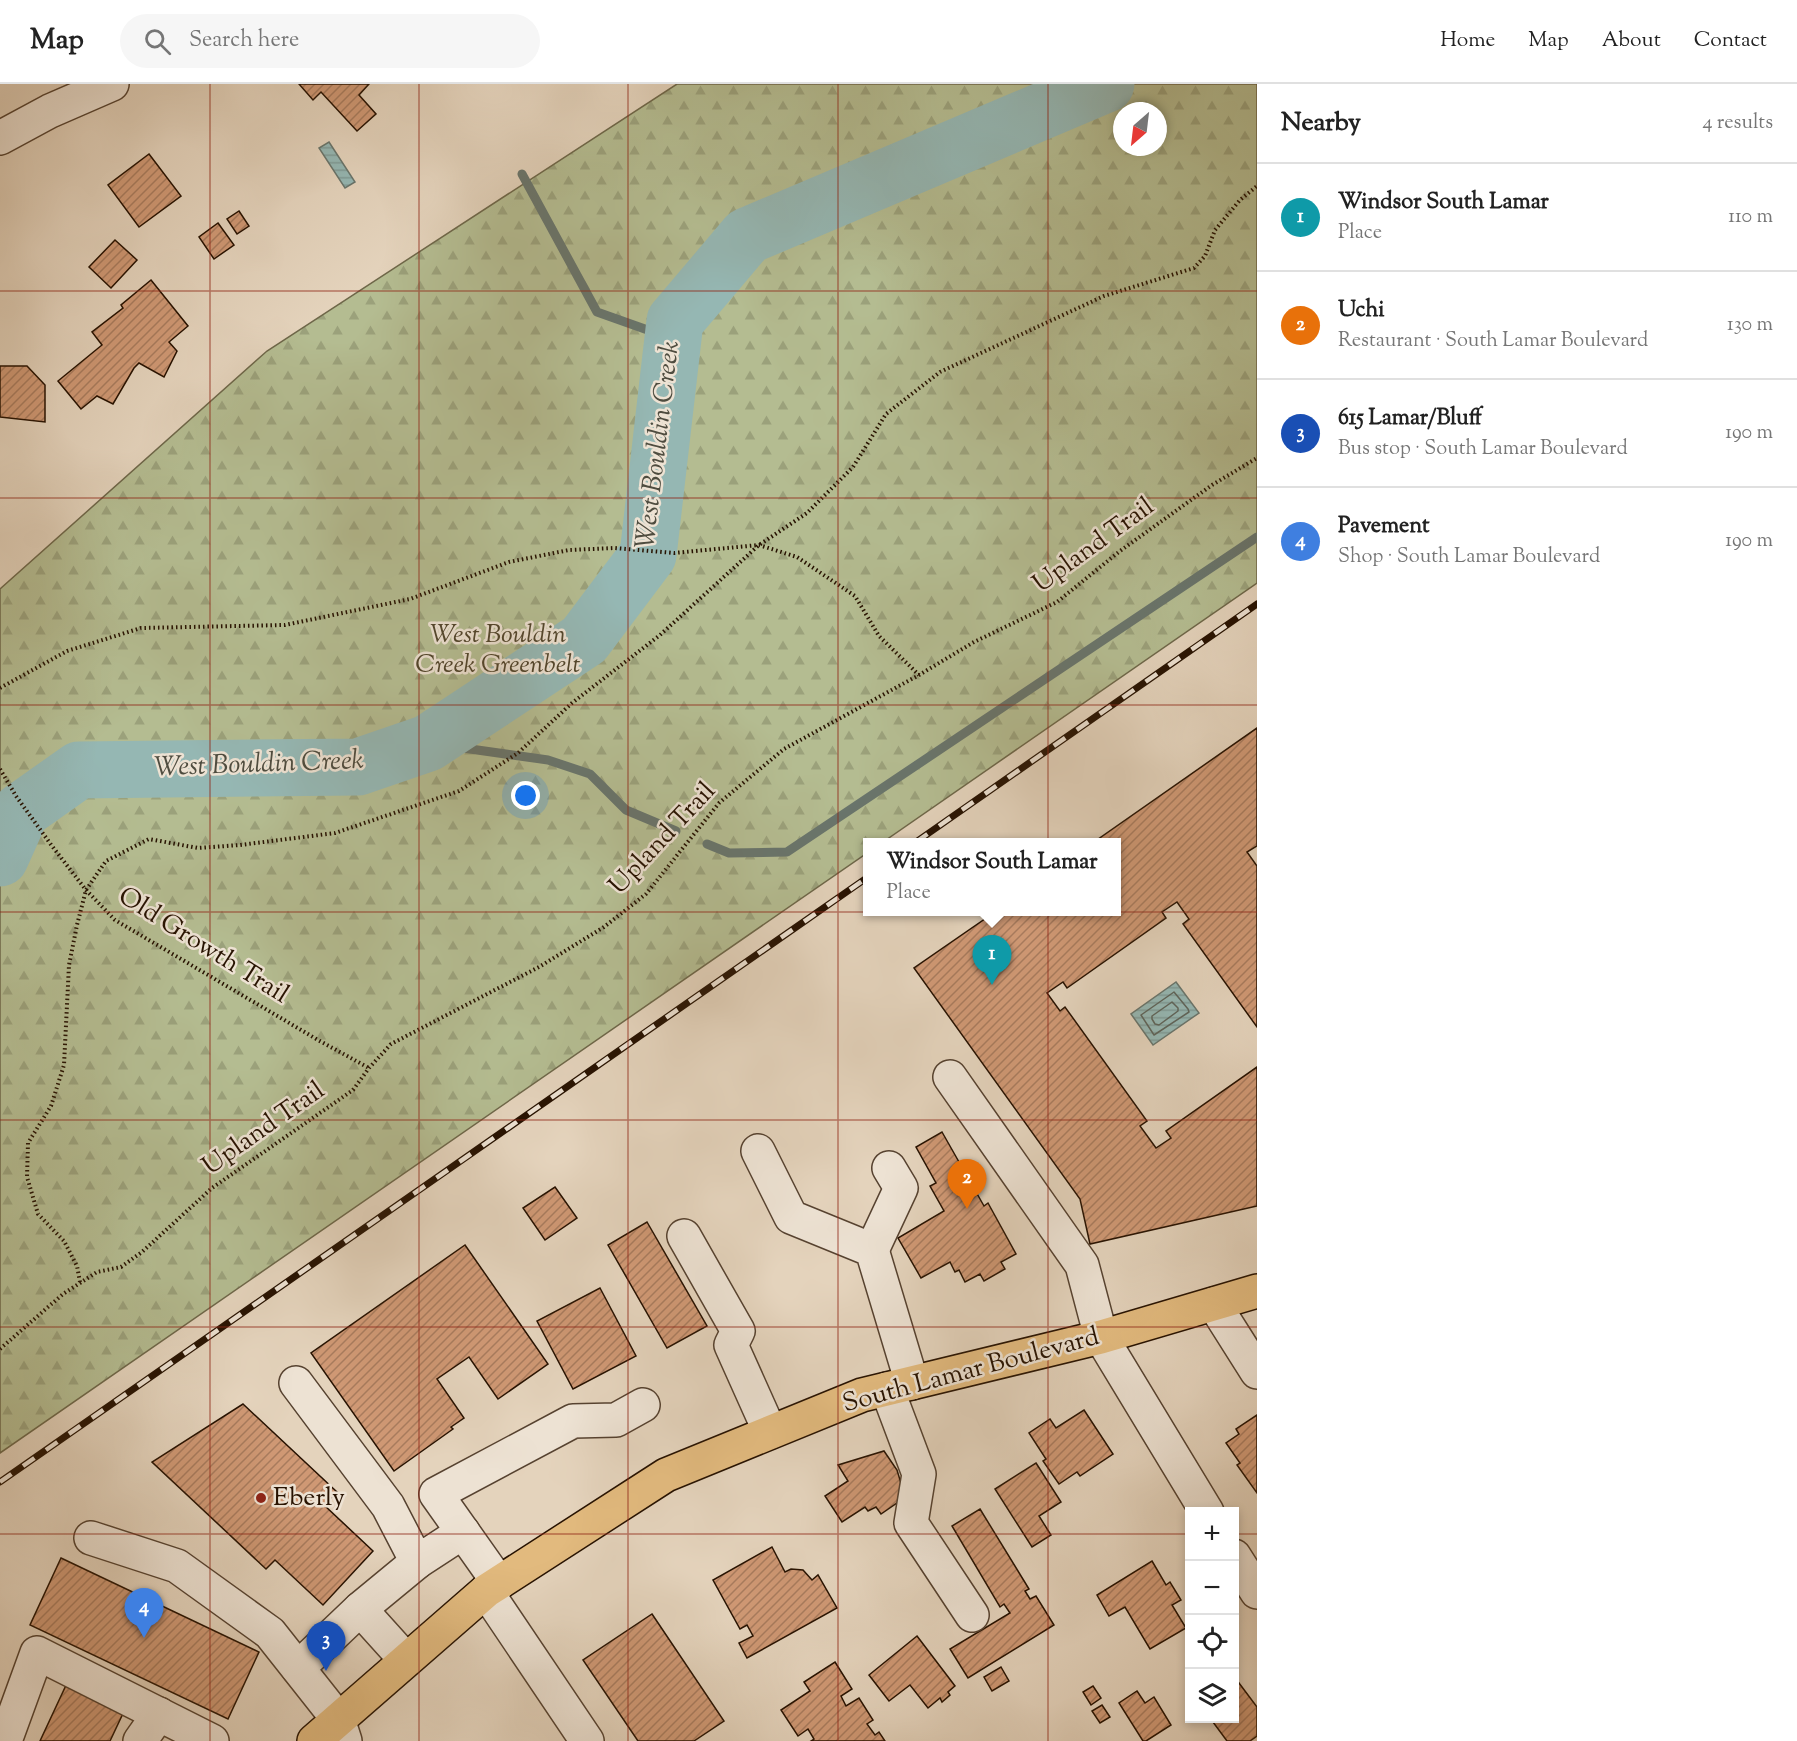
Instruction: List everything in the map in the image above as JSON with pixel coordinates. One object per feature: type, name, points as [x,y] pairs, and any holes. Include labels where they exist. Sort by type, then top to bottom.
[{"type":"main road","name":"South Lamar Boulevard","points":[[314,1741],[342,1730],[406,1660],[492,1587],[666,1475],[862,1395],[1101,1337],[1257,1291]]},
{"type":"street","points":[[0,138],[94,88]]},
{"type":"street","points":[[950,1077],[1082,1264],[1101,1337],[1204,1507]]},
{"type":"street","points":[[758,1151],[791,1217],[872,1250]]},
{"type":"street","points":[[889,1168],[901,1188],[872,1250],[919,1474],[911,1522],[972,1615]]},
{"type":"street","points":[[684,1236],[738,1331],[731,1345],[770,1432]]},
{"type":"street","points":[[1214,1304],[1257,1372]]},
{"type":"street","points":[[296,1383],[388,1506],[417,1562]]},
{"type":"street","points":[[587,1741],[492,1587],[463,1532],[436,1494],[573,1422],[616,1420],[643,1405]]},
{"type":"street","points":[[298,1668],[360,1609],[417,1562],[463,1532]]},
{"type":"street","points":[[91,1538],[177,1566],[270,1633],[342,1730]]},
{"type":"street","points":[[1243,1556],[1257,1592]]},
{"type":"street","points":[[360,1609],[406,1660]]},
{"type":"street","points":[[5,1741],[38,1653],[212,1741]]},
{"type":"street","points":[[140,1741],[159,1714]]},
{"type":"path","points":[[80,1282],[77,1266],[64,1241],[38,1214],[27,1177],[28,1143],[51,1106],[64,1065],[69,965],[76,925],[86,890],[106,861],[148,839],[198,848],[335,833],[459,791],[518,753],[572,703],[660,635],[759,545],[807,513],[853,467],[886,414],[940,372],[1104,296],[1194,268],[1205,256],[1215,230],[1240,200],[1257,186]]},
{"type":"path","name":"Upland Trail","points":[[0,1348],[63,1294],[97,1272],[121,1267],[142,1252],[212,1188],[353,1090],[391,1044],[538,968],[604,927],[646,894],[719,803],[784,749],[974,642],[1057,602],[1120,551],[1212,485],[1257,458]]},
{"type":"path","points":[[0,688],[67,651],[141,628],[285,625],[410,599],[509,562],[569,550],[615,548],[675,553],[759,545],[796,557],[855,596],[879,636],[919,675]]},
{"type":"path","name":"Old Growth Trail","points":[[0,769],[25,808],[86,890],[115,920],[369,1068]]},
{"type":"green space","name":"West Bouldin Creek Greenbelt","points":[[677,84],[1257,84],[1257,583],[889,838],[863,838],[863,856],[0,1453],[0,589],[267,351]]},
{"type":"water","points":[[329,142],[355,182],[345,188],[319,148]]},
{"type":"water","points":[[1176,982],[1199,1013],[1153,1045],[1131,1014]]},
{"type":"building","points":[[299,84],[369,84],[359,95],[376,114],[357,131],[321,92],[313,100]]},
{"type":"building","points":[[149,154],[181,196],[139,227],[108,185]]},
{"type":"building","points":[[239,211],[249,226],[237,234],[227,219]]},
{"type":"building","points":[[218,223],[234,245],[214,259],[199,237]]},
{"type":"building","points":[[115,240],[137,260],[111,288],[89,267]]},
{"type":"building","points":[[151,280],[188,326],[169,342],[177,351],[164,377],[139,363],[113,404],[97,396],[81,409],[58,381],[102,345],[92,332],[123,308],[121,305]]},
{"type":"building","points":[[0,366],[27,366],[45,385],[45,422],[0,417]]},
{"type":"building","points":[[1257,728],[1257,846],[1247,852],[1257,866],[1257,1027],[1183,924],[1189,919],[1177,902],[1162,912],[1166,918],[1067,988],[1063,982],[1047,993],[1060,1011],[1065,1007],[1147,1121],[1140,1126],[1156,1148],[1171,1138],[1166,1131],[1257,1067],[1257,1206],[1090,1244],[1080,1199],[914,968],[989,916],[1121,916],[1121,838],[1100,838]]},
{"type":"building","points":[[942,1132],[984,1206],[988,1203],[1016,1254],[1001,1262],[1005,1269],[984,1281],[980,1274],[965,1282],[959,1270],[955,1272],[950,1262],[921,1278],[898,1238],[944,1211],[930,1186],[936,1183],[916,1147]]},
{"type":"building","points":[[555,1187],[577,1218],[545,1240],[523,1208]]},
{"type":"building","points":[[647,1222],[707,1326],[667,1348],[608,1245]]},
{"type":"building","points":[[465,1245],[548,1364],[498,1399],[469,1357],[437,1379],[464,1418],[451,1427],[453,1429],[394,1471],[311,1353]]},
{"type":"building","points":[[600,1288],[636,1356],[573,1389],[537,1321]]},
{"type":"building","name":"Eberly","points":[[243,1404],[337,1492],[324,1505],[373,1551],[323,1605],[275,1560],[266,1569],[152,1462]]},
{"type":"building","points":[[1084,1410],[1113,1454],[1080,1476],[1077,1472],[1059,1484],[1043,1461],[1046,1459],[1029,1433],[1050,1419],[1056,1428]]},
{"type":"building","points":[[1257,1415],[1257,1493],[1237,1465],[1240,1463],[1226,1443],[1239,1434],[1236,1429]]},
{"type":"building","points":[[884,1451],[897,1470],[907,1496],[881,1514],[876,1507],[868,1511],[865,1507],[842,1522],[825,1496],[848,1481],[838,1465]]},
{"type":"building","points":[[1036,1463],[1061,1502],[1039,1516],[1051,1535],[1032,1547],[995,1489]]},
{"type":"building","points":[[980,1509],[1029,1589],[1025,1591],[1030,1599],[1036,1596],[1054,1625],[968,1678],[950,1649],[1010,1613],[1004,1604],[1000,1607],[952,1526]]},
{"type":"building","points":[[772,1547],[785,1572],[791,1569],[803,1570],[812,1580],[818,1575],[837,1608],[747,1658],[739,1643],[753,1636],[747,1625],[740,1629],[713,1580]]},
{"type":"building","points":[[61,1558],[259,1652],[228,1719],[30,1625]]},
{"type":"building","points":[[1152,1561],[1166,1585],[1170,1582],[1181,1600],[1172,1605],[1185,1629],[1150,1649],[1125,1607],[1109,1616],[1097,1595]]},
{"type":"building","points":[[652,1614],[724,1721],[694,1741],[638,1741],[583,1660]]},
{"type":"building","points":[[917,1636],[955,1686],[942,1702],[940,1698],[928,1708],[910,1685],[889,1701],[869,1675]]},
{"type":"building","points":[[835,1662],[852,1689],[841,1696],[846,1706],[859,1698],[873,1720],[867,1724],[875,1735],[879,1732],[885,1741],[811,1741],[814,1739],[808,1729],[798,1736],[781,1710],[810,1691],[804,1682]]},
{"type":"building","points":[[1001,1667],[1009,1681],[992,1691],[984,1677]]},
{"type":"building","points":[[68,1681],[126,1707],[110,1741],[40,1741]]},
{"type":"building","points":[[1239,1683],[1257,1707],[1257,1736],[1250,1741],[1227,1741],[1214,1723],[1239,1723]]},
{"type":"building","points":[[1093,1686],[1101,1698],[1091,1705],[1083,1692]]},
{"type":"building","points":[[1137,1691],[1145,1703],[1154,1697],[1171,1725],[1146,1741],[1143,1741],[1119,1703]]},
{"type":"building","points":[[1102,1705],[1110,1717],[1100,1723],[1092,1711]]},
{"type":"waterway","name":"West Bouldin Creek","points":[[0,858],[21,811],[79,770],[358,767],[428,743],[584,640],[648,555],[675,321],[747,236],[1106,84]]},
{"type":"waterway","points":[[522,174],[597,312],[673,339]]},
{"type":"waterway","points":[[707,844],[729,853],[787,852],[1257,537]]},
{"type":"waterway","points":[[428,743],[548,760],[590,774],[626,810],[676,831]]},
{"type":"railway","points":[[922,838],[1257,604]]},
{"type":"railway","points":[[0,1482],[863,880]]},
{"type":"place","name":"Windsor South Lamar","points":[[992,985]]},
{"type":"place","name":"Uchi","points":[[967,1209]]},
{"type":"place","name":"Eberly","points":[[261,1498]]},
{"type":"place","name":"Pavement","points":[[144,1638]]},
{"type":"place","name":"615 Lamar/Bluff","points":[[326,1671]]}]
